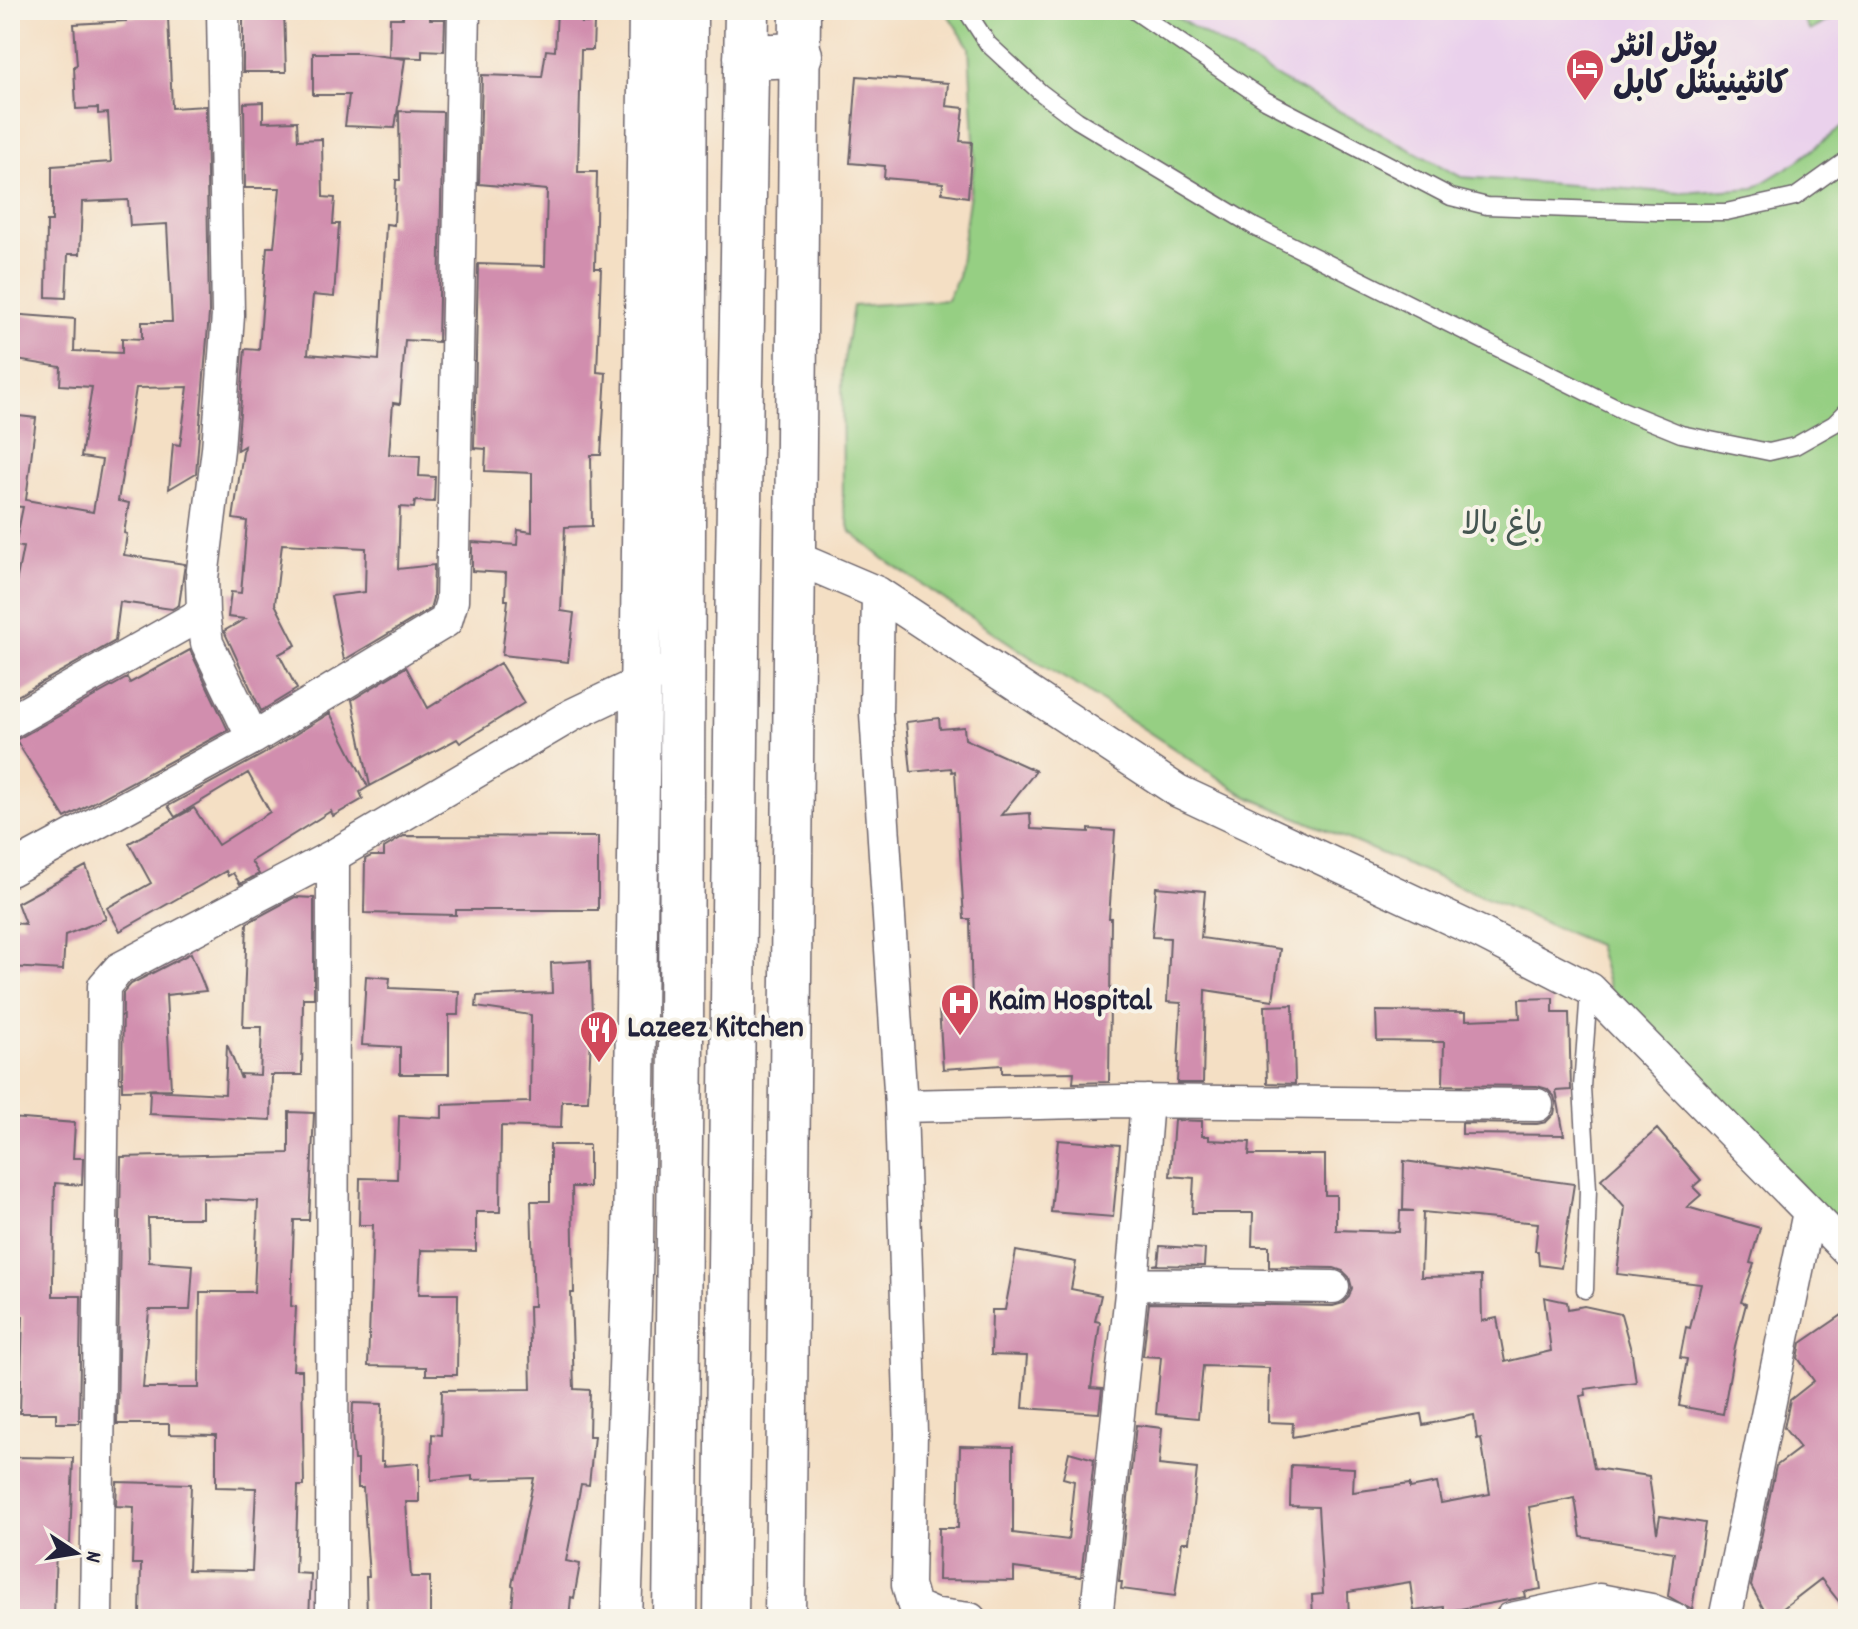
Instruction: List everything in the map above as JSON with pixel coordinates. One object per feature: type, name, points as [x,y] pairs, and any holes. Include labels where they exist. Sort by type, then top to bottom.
[{"type":"main road","points":[[675,1619],[681,1040],[685,10]]},
{"type":"main road","points":[[726,1619],[747,10]]},
{"type":"main road","points":[[746,57],[800,55]]},
{"type":"main road","points":[[681,1040],[732,1041]]},
{"type":"street","points":[[223,10],[228,315],[218,449],[202,578],[203,613],[207,643],[253,738]]},
{"type":"street","points":[[10,870],[253,738],[446,621],[452,601],[464,10]]},
{"type":"street","points":[[621,1619],[633,1228],[649,10]]},
{"type":"street","points":[[785,1619],[800,10]]},
{"type":"street","points":[[796,558],[878,593],[1178,791],[1481,933],[1590,989],[1848,1251]]},
{"type":"street","points":[[878,593],[876,713],[901,1106],[911,1433],[910,1596],[914,1606],[932,1614],[970,1619]]},
{"type":"street","points":[[10,722],[203,613]]},
{"type":"street","points":[[96,1619],[104,986],[119,969],[333,856],[572,715],[681,664]]},
{"type":"street","points":[[332,1619],[333,856]]},
{"type":"street","points":[[901,1106],[1147,1101],[1537,1105]]},
{"type":"street","points":[[1096,1619],[1132,1284],[1147,1101]]},
{"type":"street","points":[[1725,1619],[1809,1212]]},
{"type":"street","points":[[1132,1284],[1333,1287]]},
{"type":"street","points":[[1511,1619],[1599,1600],[1651,1610],[1674,1619]]},
{"type":"lane","points":[[966,10],[988,44],[1040,92],[1077,120],[1255,227],[1622,410],[1681,434],[1769,452],[1795,446],[1834,424],[1848,410]]},
{"type":"lane","points":[[1133,10],[1265,100],[1451,197],[1487,206],[1726,212],[1795,197],[1848,159]]},
{"type":"lane","points":[[1585,1290],[1588,1189],[1582,1087],[1590,989]]},
{"type":"shaded area","name":"ہوٹل انٹر کانٹینینٹل کابل","points":[[1164,10],[1848,10],[1848,122],[1798,161],[1754,188],[1681,193],[1461,177],[1285,82]]},
{"type":"green space","name":"باغ بالا","points":[[945,10],[1164,10],[1285,82],[1461,177],[1681,193],[1754,188],[1798,161],[1848,122],[1848,1236],[1638,1015],[1610,990],[1597,945],[1246,796],[1045,667],[884,559],[851,532],[843,503],[842,372],[853,306],[947,300],[958,277],[975,157],[969,47]]},
{"type":"green space","points":[[1798,10],[1848,10],[1810,31]]},
{"type":"building","points":[[243,10],[284,10],[286,72],[243,72]]},
{"type":"building","points":[[403,10],[430,10],[430,19],[445,19],[444,51],[422,50],[422,58],[389,57],[390,18],[403,18]]},
{"type":"building","points":[[557,10],[581,10],[581,23],[594,23],[593,50],[581,50],[578,172],[597,172],[595,268],[601,268],[597,372],[606,373],[601,455],[591,455],[592,526],[565,527],[561,611],[574,613],[568,662],[502,655],[508,600],[505,600],[506,573],[472,571],[472,542],[517,545],[518,530],[532,532],[532,473],[485,471],[486,449],[474,448],[478,264],[545,266],[547,190],[479,184],[482,75],[542,77],[546,50],[555,51]]},
{"type":"building","points":[[126,17],[168,17],[172,108],[206,106],[209,314],[196,473],[169,489],[173,444],[180,445],[188,387],[136,388],[118,501],[129,503],[124,555],[185,564],[179,605],[172,609],[120,602],[115,641],[10,700],[10,592],[14,593],[23,547],[15,546],[23,507],[10,506],[10,415],[36,418],[26,500],[93,512],[102,460],[81,457],[92,387],[60,385],[61,367],[10,359],[10,314],[75,319],[74,351],[122,353],[122,338],[142,339],[142,322],[172,322],[167,224],[130,226],[128,200],[82,202],[80,254],[68,254],[66,298],[46,297],[47,221],[52,221],[52,166],[111,162],[108,113],[98,114],[98,108],[76,109],[74,24],[126,21]]},
{"type":"building","points":[[313,53],[359,53],[405,59],[395,128],[345,126],[349,95],[313,95]]},
{"type":"building","points":[[857,76],[948,83],[946,106],[964,108],[960,141],[972,142],[968,197],[942,193],[943,183],[884,178],[885,166],[850,163]]},
{"type":"building","points":[[263,102],[263,122],[297,121],[298,140],[322,139],[323,197],[335,198],[333,224],[339,224],[334,297],[313,295],[308,354],[379,360],[386,224],[394,225],[396,180],[400,180],[399,111],[443,112],[438,342],[405,340],[400,404],[393,403],[389,454],[420,456],[419,476],[435,477],[434,502],[415,501],[414,508],[400,507],[398,569],[434,565],[430,609],[344,660],[331,596],[365,592],[366,548],[282,544],[275,604],[296,645],[279,654],[297,689],[261,711],[224,631],[245,619],[228,617],[231,592],[241,593],[247,521],[233,519],[244,446],[237,450],[245,349],[259,350],[267,247],[274,247],[280,188],[245,188],[244,103]]},
{"type":"building","points":[[190,650],[228,730],[65,818],[16,740],[127,678],[130,683]]},
{"type":"building","points":[[500,663],[524,703],[460,743],[457,739],[370,786],[352,700],[406,667],[428,708]]},
{"type":"building","points":[[330,713],[368,787],[360,792],[363,799],[333,816],[331,811],[251,861],[259,874],[240,884],[233,873],[228,876],[226,871],[120,931],[107,908],[151,883],[129,843],[194,808],[218,845],[270,812],[248,773],[175,817],[168,806],[262,755]]},
{"type":"building","points":[[939,718],[940,729],[964,727],[965,739],[1036,771],[1001,815],[1030,813],[1031,829],[1115,831],[1109,918],[1109,1082],[1073,1083],[1074,1072],[1002,1073],[1002,1065],[943,1069],[939,1008],[972,1006],[970,919],[964,919],[955,771],[952,772],[951,768],[911,772],[906,722]]},
{"type":"building","points":[[404,836],[598,837],[598,910],[456,910],[456,915],[364,913],[365,859],[384,856],[384,848]]},
{"type":"building","points":[[86,866],[106,919],[65,935],[63,970],[10,967],[10,923],[25,924],[17,903]]},
{"type":"building","points":[[1156,887],[1205,891],[1201,938],[1280,949],[1273,1000],[1205,990],[1203,1083],[1177,1083],[1181,1003],[1167,1002],[1170,938],[1152,937]]},
{"type":"building","points":[[295,897],[314,898],[314,998],[303,998],[302,1075],[272,1075],[271,1120],[149,1114],[150,1090],[225,1094],[227,1044],[241,1079],[241,1074],[260,1075],[262,1027],[243,1027],[247,923]]},
{"type":"building","points":[[191,953],[206,991],[166,995],[171,1089],[122,1090],[123,993],[131,984]]},
{"type":"building","points":[[590,961],[592,1014],[588,1101],[562,1101],[561,1128],[501,1126],[500,1212],[476,1212],[476,1251],[421,1250],[419,1294],[458,1294],[457,1375],[426,1375],[426,1367],[368,1366],[373,1225],[359,1225],[360,1178],[397,1179],[399,1116],[442,1118],[442,1105],[530,1102],[531,1015],[476,1007],[477,996],[552,993],[551,963]]},
{"type":"building","points":[[366,976],[390,978],[389,988],[459,991],[458,1015],[449,1015],[449,1074],[400,1074],[400,1047],[362,1045]]},
{"type":"building","points":[[1553,998],[1553,1013],[1569,1013],[1571,1090],[1556,1091],[1564,1135],[1462,1134],[1462,1123],[1546,1122],[1554,1114],[1554,1096],[1547,1089],[1537,1086],[1443,1085],[1444,1042],[1377,1041],[1376,1011],[1466,1012],[1466,1020],[1520,1018],[1519,999]]},
{"type":"building","points":[[1293,1005],[1295,1084],[1267,1083],[1265,1006]]},
{"type":"building","points":[[289,1112],[314,1113],[309,1220],[294,1220],[291,1306],[296,1307],[293,1370],[302,1370],[304,1486],[298,1486],[295,1573],[311,1574],[309,1619],[209,1615],[209,1619],[140,1619],[141,1564],[132,1564],[134,1507],[116,1506],[117,1482],[191,1484],[188,1570],[252,1571],[256,1488],[216,1487],[216,1435],[169,1434],[169,1424],[117,1424],[121,1157],[289,1153]],"holes":[[[202,1198],[258,1201],[254,1292],[200,1292],[199,1388],[143,1388],[149,1310],[190,1310],[193,1265],[149,1262],[148,1218],[202,1218]]]},
{"type":"building","points":[[10,1118],[75,1123],[73,1158],[83,1158],[82,1185],[55,1183],[53,1279],[53,1296],[81,1296],[79,1423],[56,1423],[56,1413],[20,1413],[23,1316],[10,1316]]},
{"type":"building","points":[[1174,1120],[1202,1121],[1202,1136],[1209,1136],[1209,1140],[1250,1142],[1249,1155],[1325,1155],[1325,1195],[1336,1195],[1336,1230],[1399,1232],[1400,1211],[1414,1211],[1403,1210],[1404,1161],[1574,1184],[1561,1268],[1539,1265],[1538,1251],[1535,1251],[1538,1223],[1423,1212],[1421,1277],[1481,1276],[1482,1321],[1497,1318],[1505,1362],[1551,1351],[1544,1297],[1567,1302],[1568,1309],[1584,1306],[1621,1314],[1636,1382],[1585,1389],[1586,1395],[1580,1396],[1594,1468],[1649,1476],[1657,1533],[1660,1516],[1705,1523],[1692,1610],[1668,1596],[1674,1552],[1581,1537],[1575,1498],[1529,1507],[1541,1589],[1524,1592],[1525,1597],[1444,1612],[1444,1607],[1414,1611],[1410,1582],[1348,1592],[1349,1619],[1313,1619],[1312,1595],[1323,1594],[1318,1507],[1290,1506],[1291,1465],[1354,1468],[1353,1492],[1437,1483],[1441,1503],[1490,1494],[1481,1438],[1477,1439],[1474,1415],[1423,1425],[1421,1414],[1292,1437],[1293,1423],[1268,1422],[1269,1368],[1203,1366],[1198,1418],[1156,1414],[1161,1357],[1143,1356],[1149,1303],[1333,1306],[1343,1303],[1352,1288],[1349,1277],[1334,1268],[1269,1267],[1269,1246],[1252,1246],[1253,1213],[1192,1213],[1194,1178],[1170,1176]]},
{"type":"building","points":[[1657,1129],[1701,1180],[1693,1187],[1701,1195],[1687,1207],[1760,1228],[1750,1263],[1754,1264],[1741,1302],[1746,1304],[1723,1414],[1679,1406],[1687,1359],[1680,1358],[1686,1327],[1690,1328],[1701,1284],[1617,1274],[1625,1207],[1601,1179]]},
{"type":"building","points":[[1058,1140],[1120,1145],[1113,1217],[1051,1212]]},
{"type":"building","points":[[550,1145],[589,1145],[589,1187],[572,1187],[574,1293],[571,1293],[574,1389],[590,1390],[589,1436],[594,1436],[589,1485],[581,1484],[566,1561],[580,1564],[569,1619],[511,1619],[512,1585],[534,1478],[472,1480],[472,1476],[431,1480],[432,1434],[441,1435],[442,1390],[531,1389],[529,1306],[534,1306],[531,1201],[550,1201]]},
{"type":"building","points":[[1160,1246],[1205,1249],[1204,1266],[1153,1265],[1158,1264]]},
{"type":"building","points":[[1016,1251],[1076,1262],[1071,1289],[1101,1295],[1095,1321],[1100,1322],[1091,1388],[1102,1389],[1099,1413],[1023,1408],[1027,1356],[991,1355],[992,1310],[1005,1310]]},
{"type":"building","points":[[1848,1311],[1848,1613],[1821,1579],[1769,1619],[1751,1586],[1776,1466],[1800,1448],[1784,1428],[1790,1400],[1814,1381],[1798,1358],[1801,1343]]},
{"type":"building","points":[[353,1403],[382,1404],[381,1461],[384,1461],[384,1466],[419,1463],[419,1502],[406,1502],[411,1577],[430,1577],[430,1619],[367,1619],[366,1577],[369,1577],[363,1488],[358,1488],[358,1460],[354,1460]]},
{"type":"building","points":[[1136,1425],[1162,1428],[1159,1465],[1197,1469],[1189,1542],[1182,1542],[1175,1596],[1121,1589],[1122,1582],[1119,1582]]},
{"type":"building","points":[[960,1446],[1013,1447],[1013,1533],[1068,1540],[1074,1481],[1063,1478],[1069,1452],[1094,1459],[1081,1577],[1014,1568],[1014,1581],[938,1580],[939,1528],[958,1528]]},
{"type":"building","points":[[13,1457],[73,1458],[70,1544],[56,1543],[54,1619],[10,1619],[10,1482]]},
{"type":"place","name":"ہوٹل انٹر کانٹینینٹل کابل","points":[[1585,102]]},
{"type":"place","name":"Kaim Hospital","points":[[960,1037]]},
{"type":"place","name":"Lazeez Kitchen","points":[[599,1064]]}]
